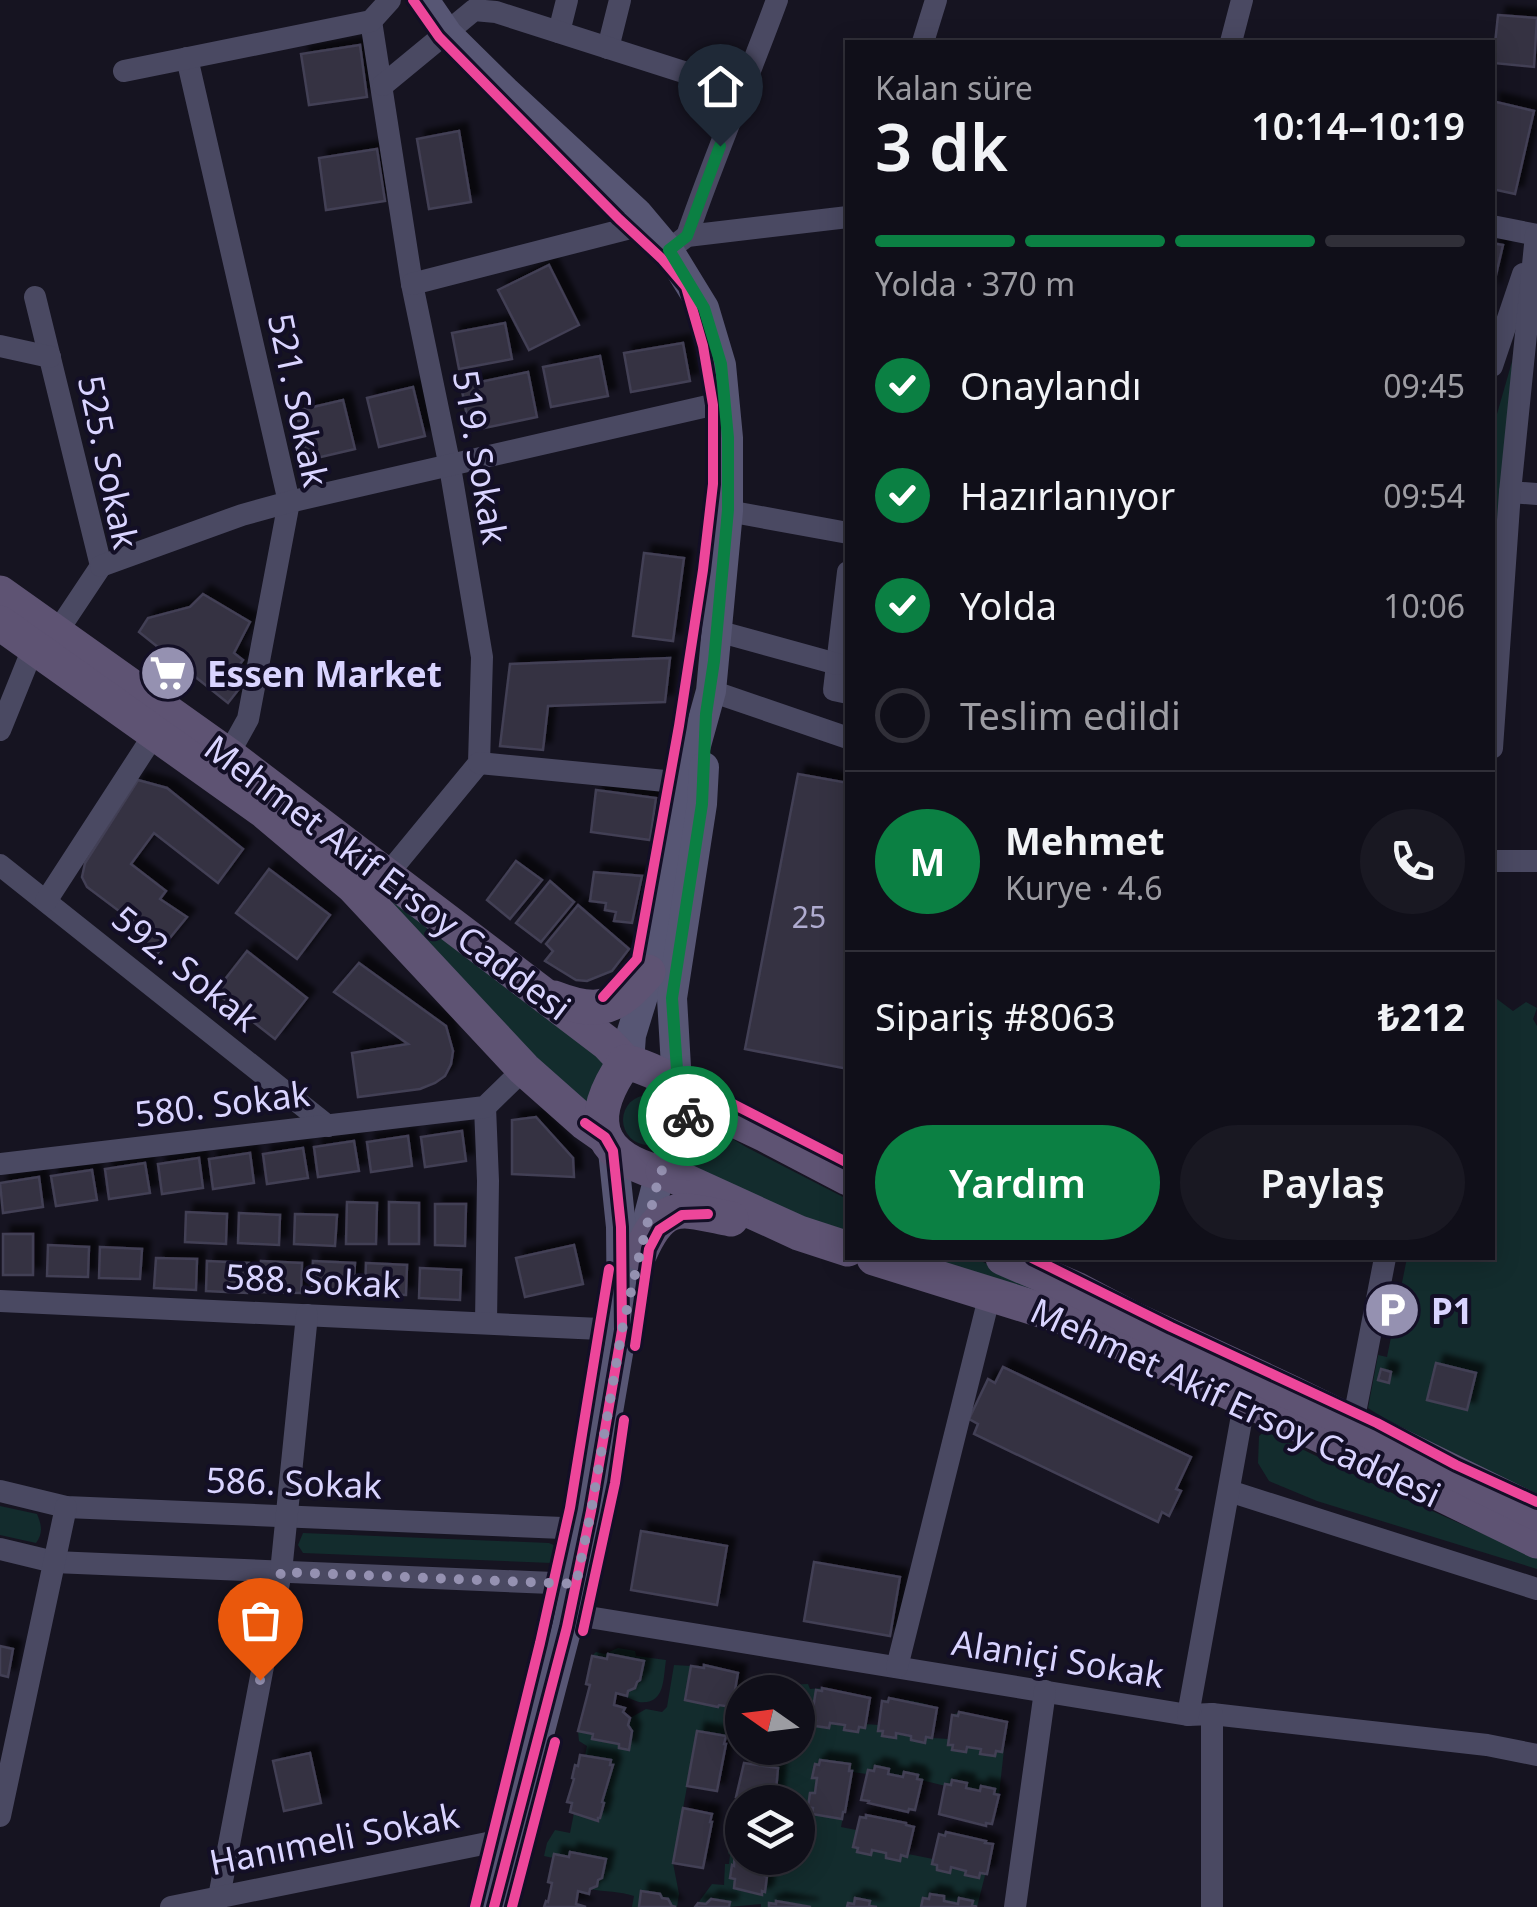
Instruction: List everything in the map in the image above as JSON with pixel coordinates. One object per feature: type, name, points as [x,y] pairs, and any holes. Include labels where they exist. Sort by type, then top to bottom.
[{"type":"main road","name":"Mehmet Akif Ersoy Caddesi","points":[[0,593],[45,639],[155,732],[264,811],[354,887],[524,1069],[601,1137]]},
{"type":"main road","name":"Mehmet Akif Ersoy Caddesi","points":[[0,623],[45,639],[228,754],[627,1062]]},
{"type":"main road","points":[[541,993],[578,1006],[597,1007],[628,995],[648,972]]},
{"type":"main road","points":[[798,1233],[662,1172],[634,1164],[601,1137],[602,1108],[614,1078],[627,1062],[845,1176]]},
{"type":"main road","points":[[662,1172],[688,1120],[683,1091]]},
{"type":"main road","points":[[640,1253],[650,1229],[679,1210],[798,1233],[845,1248]]},
{"type":"main road","name":"Mehmet Akif Ersoy Caddesi","points":[[880,1260],[1060,1316],[1245,1399],[1537,1541]]},
{"type":"main road","name":"Mehmet Akif Ersoy Caddesi","points":[[1008,1260],[1076,1289],[1537,1513]]},
{"type":"street","points":[[124,70],[371,21],[390,0]]},
{"type":"street","points":[[424,0],[446,31],[494,81],[646,224],[678,243],[721,364],[728,438],[728,510],[702,804],[672,998],[683,1091]]},
{"type":"street","points":[[559,32],[567,0]]},
{"type":"street","points":[[608,48],[620,0]]},
{"type":"street","points":[[678,243],[777,0]]},
{"type":"street","points":[[924,40],[936,0]]},
{"type":"street","points":[[1232,40],[1242,0]]},
{"type":"street","points":[[383,85],[474,10],[496,12],[743,91]]},
{"type":"street","name":"519. Sokak","points":[[371,21],[412,284],[450,467],[482,656],[479,763]]},
{"type":"street","name":"521. Sokak","points":[[187,58],[288,502],[248,719],[228,754]]},
{"type":"street","points":[[678,243],[845,217]]},
{"type":"street","points":[[412,284],[646,224]]},
{"type":"street","points":[[1495,226],[1536,231]]},
{"type":"street","points":[[1495,357],[1536,231]]},
{"type":"street","points":[[1495,705],[1510,492],[1536,231]]},
{"type":"street","name":"525. Sokak","points":[[0,730],[45,639],[100,566],[36,297]]},
{"type":"street","points":[[0,346],[50,356]]},
{"type":"street","points":[[100,566],[288,502],[725,402]]},
{"type":"street","points":[[1510,492],[1537,494]]},
{"type":"street","points":[[728,510],[845,531]]},
{"type":"street","points":[[841,692],[837,664],[845,597]]},
{"type":"street","points":[[717,631],[837,664]]},
{"type":"street","points":[[708,703],[845,737]]},
{"type":"street","points":[[627,1062],[659,925],[675,821],[708,703]]},
{"type":"street","points":[[46,902],[155,732]]},
{"type":"street","points":[[386,876],[479,763],[686,783]]},
{"type":"street","points":[[1495,861],[1537,861]]},
{"type":"street","name":"592. Sokak","points":[[0,866],[328,1126]]},
{"type":"street","points":[[486,1323],[485,1107],[524,1069]]},
{"type":"street","name":"580. Sokak","points":[[0,1164],[485,1107]]},
{"type":"street","points":[[601,1137],[620,1227],[622,1330]]},
{"type":"street","points":[[494,1907],[573,1599],[622,1330],[662,1172]]},
{"type":"street","points":[[1352,1422],[1385,1260]]},
{"type":"street","points":[[897,1667],[990,1294]]},
{"type":"street","name":"588. Sokak","points":[[0,1301],[622,1330]]},
{"type":"street","points":[[209,1902],[281,1572],[307,1316]]},
{"type":"street","points":[[1188,1715],[1245,1399]]},
{"type":"street","name":"586. Sokak","points":[[0,1491],[66,1507],[588,1529]]},
{"type":"street","points":[[1229,1491],[1537,1588]]},
{"type":"street","points":[[0,1816],[66,1507]]},
{"type":"street","points":[[0,1549],[54,1562],[281,1572],[573,1599]]},
{"type":"street","name":"Alaniçi Sokak","points":[[573,1599],[897,1667],[1045,1692],[1188,1715],[1212,1714],[1487,1744],[1537,1755]]},
{"type":"street","points":[[1015,1907],[1045,1692]]},
{"type":"street","points":[[1212,1714],[1212,1907]]},
{"type":"street","name":"Hanımeli Sokak","points":[[171,1907],[512,1838]]},
{"type":"green space","points":[[1513,358],[1495,597],[1495,421]]},
{"type":"green space","points":[[366,876],[610,1063],[595,1111],[559,1084]]},
{"type":"green space","points":[[1495,998],[1513,1011],[1526,1002],[1537,1008],[1533,1019],[1537,1026],[1537,1495],[1439,1453],[1368,1408],[1378,1355],[1387,1357],[1407,1260],[1495,1260]]},
{"type":"green space","points":[[648,1095],[666,1102],[673,1120],[666,1138],[648,1145],[630,1138],[623,1120],[630,1102]]},
{"type":"green space","points":[[702,1121],[845,1198],[845,1243],[681,1169]]},
{"type":"green space","points":[[898,1260],[978,1260],[1039,1287],[1034,1298]]},
{"type":"green space","points":[[1265,1431],[1537,1558],[1537,1569],[1317,1501],[1269,1481],[1258,1463],[1259,1436]]},
{"type":"green space","points":[[0,1506],[37,1514],[41,1529],[36,1543],[0,1535]]},
{"type":"green space","points":[[303,1533],[549,1543],[556,1546],[556,1555],[552,1563],[303,1553],[298,1545]]},
{"type":"green space","points":[[618,1648],[635,1651],[636,1656],[666,1660],[661,1690],[654,1700],[639,1702],[616,1694],[614,1705],[625,1708],[630,1718],[646,1709],[662,1712],[667,1707],[674,1665],[691,1666],[699,1704],[725,1706],[725,1736],[697,1732],[673,1863],[679,1894],[677,1907],[632,1907],[634,1896],[590,1889],[602,1878],[606,1859],[571,1852],[569,1857],[544,1856],[555,1830],[570,1833],[574,1813],[597,1821],[601,1817],[613,1766],[610,1759],[585,1756],[587,1746],[579,1741],[578,1731],[590,1685],[586,1684],[592,1656],[596,1652],[605,1654]]},
{"type":"green space","points":[[815,1689],[870,1698],[866,1724],[878,1725],[882,1701],[902,1699],[937,1708],[933,1738],[948,1739],[952,1715],[959,1712],[1007,1722],[999,1795],[994,1794],[994,1789],[965,1789],[917,1779],[917,1774],[888,1774],[889,1769],[875,1766],[867,1774],[852,1772],[841,1827],[856,1830],[860,1817],[866,1816],[902,1822],[914,1827],[908,1854],[933,1859],[939,1834],[966,1835],[993,1844],[977,1907],[729,1907],[729,1902],[711,1899],[706,1904],[698,1903],[712,1884],[724,1885],[725,1864],[725,1875],[735,1879],[734,1888],[761,1895],[766,1875],[815,1875],[815,1785],[778,1785],[778,1769],[760,1765],[815,1765]]},
{"type":"building","points":[[1498,15],[1537,18],[1534,67],[1495,63]]},
{"type":"building","points":[[360,45],[367,97],[309,105],[301,54]]},
{"type":"building","points":[[1495,102],[1534,111],[1515,194],[1495,190]]},
{"type":"building","points":[[459,131],[471,202],[429,209],[417,139]]},
{"type":"building","points":[[377,149],[385,201],[326,210],[319,158]]},
{"type":"building","points":[[1495,244],[1503,245],[1495,279]]},
{"type":"building","points":[[549,265],[579,325],[529,350],[498,290]]},
{"type":"building","points":[[505,323],[512,359],[459,369],[452,333]]},
{"type":"building","points":[[683,343],[690,381],[631,392],[624,353]]},
{"type":"building","points":[[600,356],[608,396],[551,407],[543,367]]},
{"type":"building","points":[[528,372],[537,417],[470,431],[461,386]]},
{"type":"building","points":[[413,387],[425,436],[379,447],[367,398]]},
{"type":"building","points":[[343,400],[355,449],[308,460],[296,411]]},
{"type":"building","points":[[644,553],[684,558],[673,641],[633,636]]},
{"type":"building","points":[[203,594],[250,622],[234,653],[243,660],[231,677],[242,685],[228,703],[139,632],[148,618],[190,607]]},
{"type":"building","points":[[670,658],[665,702],[548,706],[543,750],[500,746],[510,664]]},
{"type":"building","points":[[798,774],[845,782],[845,1068],[745,1049]]},
{"type":"building","points":[[138,780],[167,788],[243,849],[218,883],[154,833],[131,864],[166,891],[160,899],[187,917],[156,955],[136,939],[139,926],[87,887],[82,877],[85,863]]},
{"type":"building","points":[[596,790],[656,798],[650,840],[591,832]]},
{"type":"building","points":[[516,861],[542,880],[510,919],[487,900]]},
{"type":"building","points":[[269,869],[330,915],[297,959],[236,913]]},
{"type":"building","points":[[594,872],[642,876],[632,923],[614,921],[616,912],[605,910],[606,903],[590,901]]},
{"type":"building","points":[[550,881],[574,902],[541,942],[516,923]]},
{"type":"building","points":[[578,905],[629,949],[612,971],[587,981],[576,980],[545,961],[553,951],[546,944]]},
{"type":"building","points":[[247,951],[307,998],[275,1039],[215,992]]},
{"type":"building","points":[[359,963],[446,1026],[453,1051],[451,1064],[445,1076],[435,1083],[420,1089],[358,1097],[352,1053],[408,1044],[334,992]]},
{"type":"building","points":[[536,1117],[573,1158],[574,1177],[512,1174],[512,1120]]},
{"type":"building","points":[[462,1131],[466,1161],[425,1167],[421,1137]]},
{"type":"building","points":[[408,1136],[412,1166],[371,1172],[367,1142]]},
{"type":"building","points":[[354,1141],[359,1171],[318,1177],[314,1147]]},
{"type":"building","points":[[303,1148],[308,1178],[267,1184],[263,1154]]},
{"type":"building","points":[[250,1153],[254,1183],[213,1189],[209,1159]]},
{"type":"building","points":[[199,1158],[203,1188],[162,1194],[158,1164]]},
{"type":"building","points":[[145,1163],[150,1193],[109,1199],[105,1169]]},
{"type":"building","points":[[92,1170],[97,1200],[56,1206],[51,1176]]},
{"type":"building","points":[[39,1177],[43,1207],[3,1213],[0,1183]]},
{"type":"building","points":[[347,1202],[377,1203],[376,1244],[346,1244]]},
{"type":"building","points":[[389,1202],[419,1203],[419,1244],[389,1244]]},
{"type":"building","points":[[435,1204],[466,1204],[465,1246],[435,1245]]},
{"type":"building","points":[[186,1212],[227,1214],[226,1244],[185,1242]]},
{"type":"building","points":[[239,1213],[280,1215],[279,1245],[238,1243]]},
{"type":"building","points":[[295,1214],[337,1215],[335,1246],[294,1244]]},
{"type":"building","points":[[3,1234],[33,1234],[33,1275],[3,1275]]},
{"type":"building","points":[[48,1245],[89,1247],[88,1277],[47,1276]]},
{"type":"building","points":[[574,1245],[583,1284],[525,1297],[516,1258]]},
{"type":"building","points":[[100,1247],[142,1249],[140,1279],[99,1278]]},
{"type":"building","points":[[156,1258],[197,1259],[196,1290],[154,1288]]},
{"type":"building","points":[[207,1261],[249,1263],[247,1293],[206,1291]]},
{"type":"building","points":[[261,1261],[302,1263],[301,1293],[259,1292]]},
{"type":"building","points":[[313,1261],[355,1263],[353,1293],[312,1291]]},
{"type":"building","points":[[366,1263],[407,1265],[406,1295],[365,1294]]},
{"type":"building","points":[[420,1268],[461,1270],[460,1300],[419,1298]]},
{"type":"building","points":[[1436,1363],[1476,1373],[1467,1410],[1427,1400]]},
{"type":"building","points":[[1003,1367],[1191,1457],[1169,1516],[1162,1512],[1158,1522],[974,1434],[978,1424],[969,1419],[988,1379],[995,1383]]},
{"type":"building","points":[[1381,1369],[1391,1372],[1389,1383],[1378,1380]]},
{"type":"building","points":[[641,1531],[727,1546],[717,1605],[631,1590]]},
{"type":"building","points":[[814,1562],[900,1577],[890,1636],[804,1621]]},
{"type":"building","points":[[0,1646],[13,1649],[8,1677],[0,1675]]},
{"type":"building","points":[[608,1654],[644,1661],[635,1688],[627,1696],[616,1693],[614,1705],[625,1708],[623,1712],[630,1718],[629,1750],[578,1731],[590,1685],[586,1684],[592,1656],[607,1659]]},
{"type":"building","points":[[691,1666],[738,1673],[725,1675],[725,1706],[685,1700]]},
{"type":"building","points":[[816,1690],[870,1698],[865,1728],[859,1727],[858,1732],[844,1730],[845,1725],[815,1726]]},
{"type":"building","points":[[889,1698],[937,1708],[932,1738],[926,1737],[925,1743],[896,1733],[896,1738],[882,1736],[883,1731],[878,1731],[882,1701],[888,1702]]},
{"type":"building","points":[[959,1712],[1007,1722],[1002,1752],[996,1751],[995,1756],[967,1747],[966,1752],[952,1750],[953,1745],[948,1745],[952,1715],[958,1716]]},
{"type":"building","points":[[697,1731],[725,1736],[717,1791],[687,1786]]},
{"type":"building","points":[[310,1753],[321,1803],[284,1811],[273,1761]]},
{"type":"building","points":[[580,1755],[611,1760],[613,1765],[598,1821],[570,1812],[572,1803],[567,1802]]},
{"type":"building","points":[[820,1760],[850,1764],[842,1819],[815,1814],[817,1778],[812,1778],[815,1764],[819,1765]]},
{"type":"building","points":[[744,1765],[778,1768],[776,1785],[739,1785]]},
{"type":"building","points":[[875,1766],[889,1769],[888,1774],[918,1775],[917,1779],[922,1780],[915,1810],[908,1812],[861,1800],[868,1770],[874,1771]]},
{"type":"building","points":[[952,1780],[980,1791],[981,1786],[995,1789],[994,1794],[999,1795],[992,1824],[986,1826],[939,1814],[945,1784],[951,1785]]},
{"type":"building","points":[[683,1808],[712,1814],[703,1868],[673,1863]]},
{"type":"building","points":[[866,1815],[914,1827],[907,1857],[901,1855],[900,1861],[872,1850],[871,1855],[857,1852],[858,1848],[853,1847],[860,1817]]},
{"type":"building","points":[[946,1832],[993,1844],[987,1874],[980,1873],[979,1878],[951,1867],[950,1873],[937,1870],[937,1865],[932,1864],[939,1834],[945,1836]]},
{"type":"building","points":[[570,1852],[606,1859],[602,1878],[589,1894],[578,1891],[576,1904],[586,1907],[544,1907],[552,1883],[548,1882],[554,1854],[569,1857]]},
{"type":"building","points":[[765,1875],[765,1892],[762,1895],[734,1888],[735,1879],[730,1878]]},
{"type":"building","points":[[641,1891],[660,1894],[676,1907],[639,1907]]},
{"type":"building","points":[[930,1894],[958,1904],[959,1898],[973,1901],[972,1905],[977,1907],[921,1907],[923,1898],[929,1899]]},
{"type":"building","points":[[855,1898],[877,1907],[847,1907],[848,1903],[854,1904]]},
{"type":"building","points":[[711,1899],[730,1902],[729,1907],[695,1907]]},
{"type":"building","points":[[769,1903],[811,1907],[769,1907]]},
{"type":"cycle path","points":[[413,0],[439,37],[686,287],[703,346],[713,405],[713,484],[703,570],[637,959],[603,997]]},
{"type":"cycle path","points":[[727,1101],[845,1161]]},
{"type":"cycle path","points":[[494,1907],[567,1627],[622,1330],[621,1227],[613,1151],[605,1137],[585,1123]]},
{"type":"cycle path","points":[[635,1346],[649,1249],[659,1230],[682,1215],[708,1214]]},
{"type":"cycle path","points":[[1036,1260],[1537,1502]]},
{"type":"cycle path","points":[[475,1907],[570,1508],[609,1269]]},
{"type":"cycle path","points":[[583,1631],[615,1483],[624,1420]]},
{"type":"cycle path","points":[[512,1907],[555,1742]]},
{"type":"way so far","points":[[260,1680],[281,1572],[576,1584],[622,1330],[640,1253],[660,1173],[682,1137],[688,1116]]},
{"type":"place","name":"Essen Market","points":[[168,673]]},
{"type":"place","name":"P1","points":[[1392,1310]]},
{"type":"route","points":[[688,1116],[688,1098],[678,1084],[672,998],[702,804],[706,714],[728,510],[728,438],[721,364],[704,308],[669,250],[687,236],[720,146]]}]
